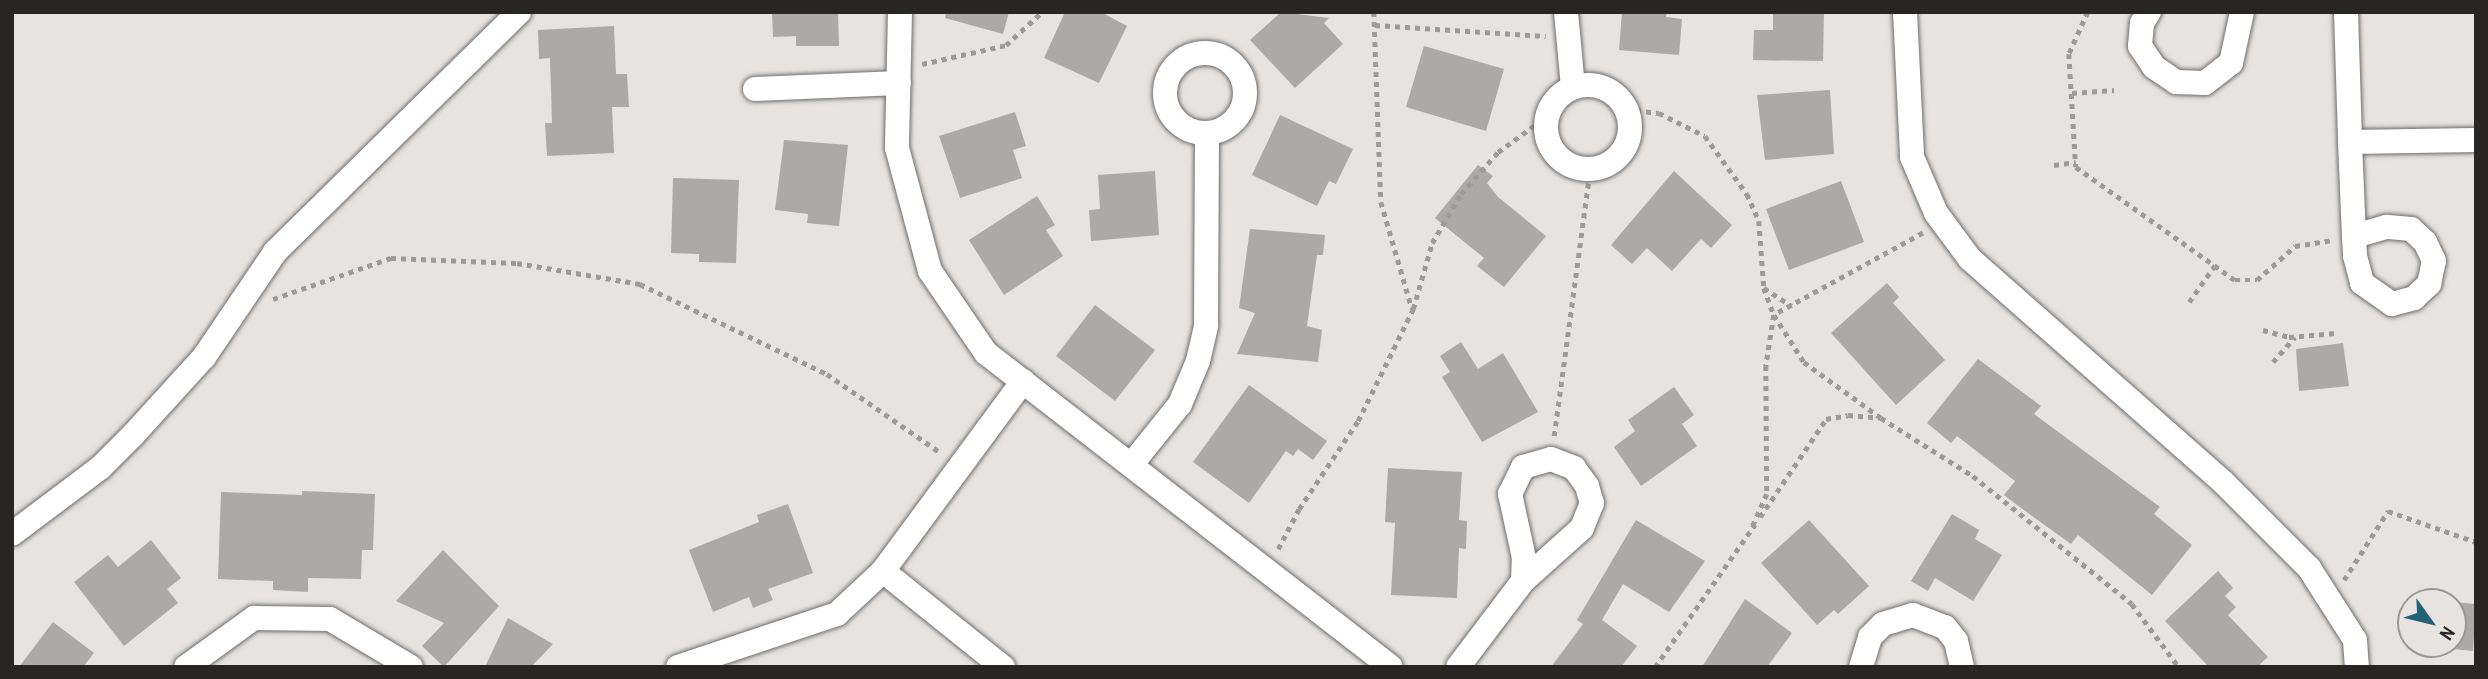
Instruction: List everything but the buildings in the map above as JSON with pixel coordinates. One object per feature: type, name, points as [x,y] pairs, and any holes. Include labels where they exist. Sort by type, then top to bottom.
[{"type":"street","points":[[12,534],[100,468],[125,443],[204,357],[275,252],[519,12]]},
{"type":"street","points":[[900,12],[897,148],[930,271],[986,353],[1391,667]]},
{"type":"street","points":[[1566,12],[1565,37],[1573,88]]},
{"type":"street","points":[[1905,12],[1912,157],[1942,222],[1970,259],[2223,482],[2309,568],[2355,640],[2357,667]]},
{"type":"street","points":[[2149,12],[2142,23],[2140,46],[2154,67],[2176,82],[2205,83],[2231,62],[2242,12]]},
{"type":"street","points":[[2346,12],[2354,236]]},
{"type":"street","points":[[755,89],[899,72]]},
{"type":"street","points":[[1602,87],[1626,109],[1630,123],[1623,151],[1613,162],[1590,170],[1575,168],[1552,151],[1546,137],[1546,117],[1553,103],[1573,88],[1602,87]]},
{"type":"street","points":[[1130,465],[1181,404],[1198,361],[1206,325],[1207,133]]},
{"type":"street","points":[[2350,142],[2476,140]]},
{"type":"street","points":[[678,667],[837,614],[883,571],[1023,382]]},
{"type":"street","points":[[1458,667],[1523,581],[1582,528],[1592,503],[1587,486],[1574,468],[1551,459],[1522,467],[1510,494],[1524,558],[1523,581]]},
{"type":"street","points":[[883,571],[1003,667]]},
{"type":"street","points":[[1861,667],[1870,637],[1883,624],[1913,615],[1945,627],[1956,641],[1962,667]]},
{"type":"street","points":[[186,667],[254,618],[330,619],[411,667]]},
{"type":"path","points":[[899,72],[1006,45],[1042,12]]},
{"type":"path","points":[[1374,12],[1381,202],[1413,309]]},
{"type":"path","points":[[2088,12],[2069,54],[2076,167],[2235,280],[2257,280],[2295,246],[2354,236]]},
{"type":"path","points":[[1375,25],[1565,37]]},
{"type":"path","points":[[2072,93],[2114,90]]},
{"type":"path","points":[[1626,109],[1659,113],[1704,136],[1747,194],[1759,221],[1764,288],[1774,315],[1804,362],[1881,418],[1973,476],[2070,551],[2132,604],[2179,667]]},
{"type":"path","points":[[1267,571],[1299,509],[1358,421],[1413,309],[1432,243],[1461,194],[1498,152],[1546,117]]},
{"type":"path","points":[[2054,164],[2076,162]]},
{"type":"path","points":[[1551,459],[1590,170]]},
{"type":"path","points":[[1774,315],[1793,307],[1942,222]]},
{"type":"path","points":[[233,311],[391,258],[517,263],[640,284],[827,374],[960,464]]},
{"type":"path","points":[[2189,302],[2215,265]]},
{"type":"path","points":[[1764,288],[1793,307]]},
{"type":"path","points":[[1753,526],[1767,494],[1766,366],[1774,315]]},
{"type":"path","points":[[2263,330],[2296,336],[2336,333]]},
{"type":"path","points":[[2273,362],[2296,336]]},
{"type":"path","points":[[1655,667],[1826,419],[1848,415],[1881,418]]},
{"type":"path","points":[[2330,601],[2388,512],[2476,542]]}]
